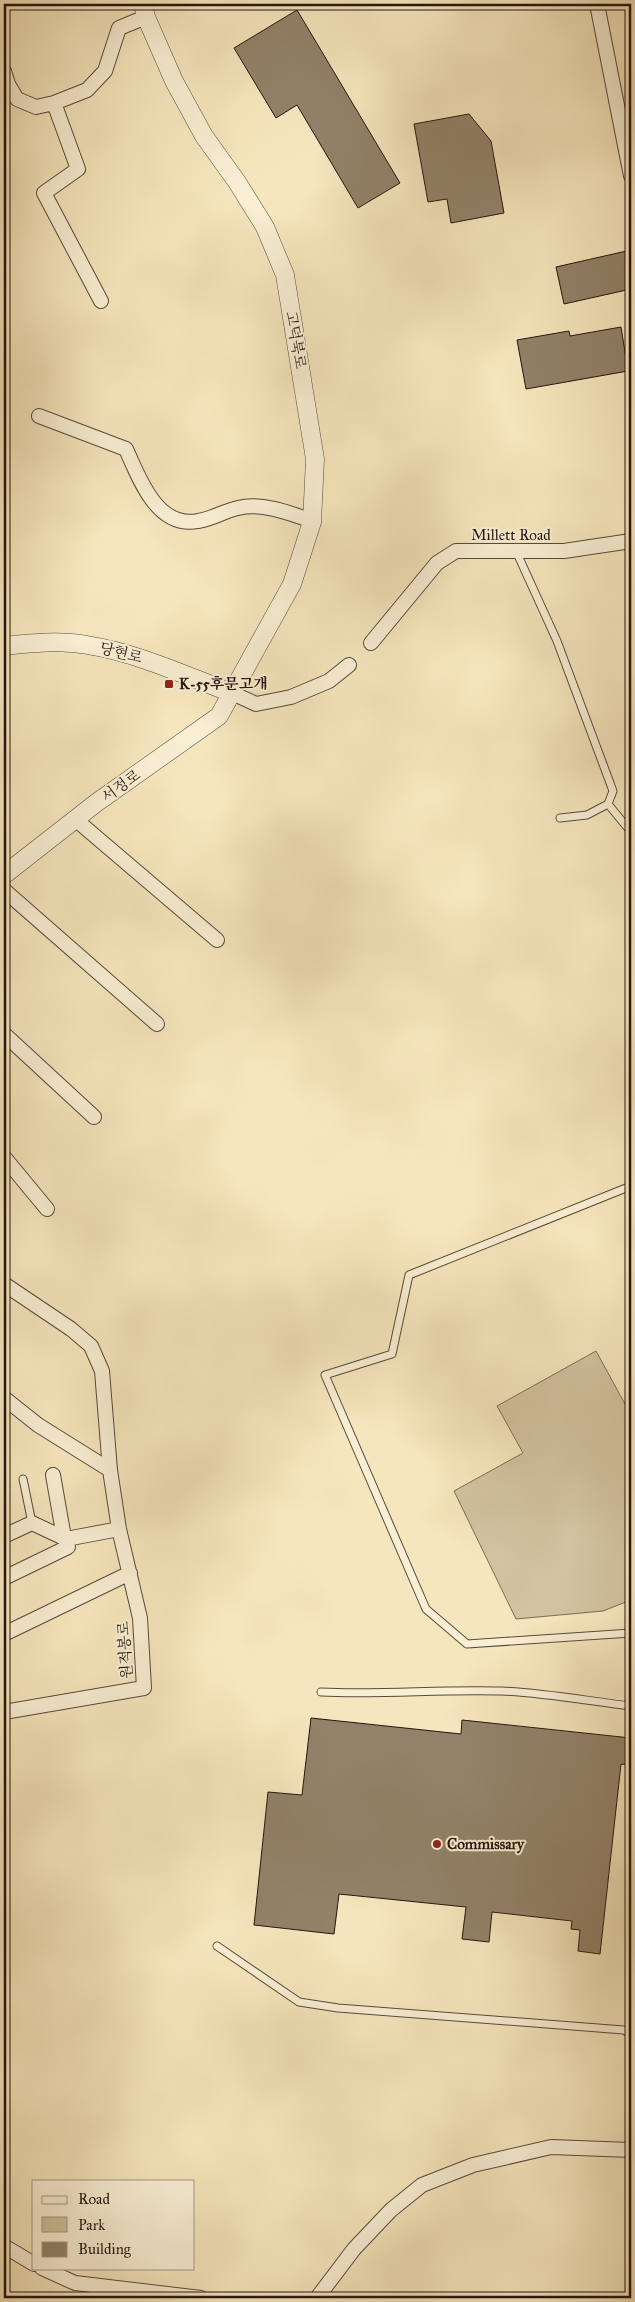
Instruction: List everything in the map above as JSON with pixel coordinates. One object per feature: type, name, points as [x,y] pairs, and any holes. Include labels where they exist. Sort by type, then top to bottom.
[{"type":"street","points":[[598,4],[631,176]]},
{"type":"street","points":[[4,71],[8,84],[17,99],[36,108],[87,90],[105,71],[119,28],[145,10]]},
{"type":"street","name":"고덕북로","points":[[145,10],[174,81],[204,136],[237,182],[264,227],[285,275],[315,459],[312,521],[292,584],[232,692]]},
{"type":"street","points":[[54,103],[78,169],[44,193],[101,301]]},
{"type":"street","points":[[39,416],[126,449],[144,488],[158,507],[176,520],[196,522],[239,507],[278,508],[312,521]]},
{"type":"street","name":"Millett Road","points":[[371,643],[437,563],[456,551],[564,551],[631,541]]},
{"type":"street","name":"당현로","points":[[4,646],[46,642],[87,645],[144,659],[232,692]]},
{"type":"street","points":[[232,692],[256,704],[291,697],[329,681],[348,665]]},
{"type":"street","name":"서정로","points":[[4,875],[76,819],[219,716],[232,692]]},
{"type":"street","points":[[76,819],[217,940]]},
{"type":"street","points":[[4,890],[157,1024]]},
{"type":"street","points":[[4,1034],[94,1117]]},
{"type":"street","points":[[4,1157],[47,1209]]},
{"type":"street","name":"원적봉로","points":[[4,1712],[144,1688],[140,1618],[119,1529],[110,1470],[102,1371],[91,1346],[71,1329],[5,1287]]},
{"type":"street","points":[[4,1398],[38,1425],[110,1470]]},
{"type":"street","points":[[4,1578],[68,1547],[53,1475]]},
{"type":"street","points":[[4,1536],[32,1523],[66,1539],[119,1529]]},
{"type":"street","points":[[4,1634],[130,1573]]},
{"type":"street","points":[[317,2298],[354,2249],[391,2210],[422,2185],[473,2165],[551,2147],[631,2150]]},
{"type":"street","points":[[4,2246],[32,2263]]},
{"type":"street","points":[[47,2270],[75,2282],[201,2298]]},
{"type":"lane","points":[[516,551],[557,641],[613,791],[608,804],[587,815],[560,818]]},
{"type":"lane","points":[[608,804],[631,832]]},
{"type":"lane","points":[[631,1193],[626,1188],[409,1275],[392,1354],[325,1375],[426,1609],[467,1644],[631,1633]]},
{"type":"lane","points":[[24,1479],[32,1523]]},
{"type":"lane","points":[[321,1692],[371,1694],[414,1690],[503,1691],[631,1706]]},
{"type":"lane","points":[[217,1946],[299,2002],[338,2008],[624,2030],[631,2035]]},
{"type":"green space","points":[[596,1351],[631,1415],[631,1600],[603,1611],[516,1619],[454,1491],[523,1453],[497,1406]]},
{"type":"building","points":[[297,10],[400,183],[358,208],[297,105],[276,118],[234,48]]},
{"type":"building","points":[[469,114],[491,141],[504,213],[451,223],[447,199],[428,202],[414,124]]},
{"type":"building","points":[[631,250],[631,289],[564,304],[556,267]]},
{"type":"building","points":[[621,327],[628,371],[526,389],[517,340],[569,331],[570,336]]},
{"type":"building","name":"Commissary","points":[[311,1718],[461,1734],[462,1720],[631,1738],[629,1765],[621,1764],[600,1954],[578,1951],[580,1930],[571,1929],[572,1921],[492,1912],[489,1942],[462,1939],[466,1907],[339,1894],[334,1934],[254,1925],[268,1792],[302,1795]]},
{"type":"place","name":"K-55후문고개","points":[[169,684]]},
{"type":"place","name":"Commissary","points":[[437,1844]]}]
